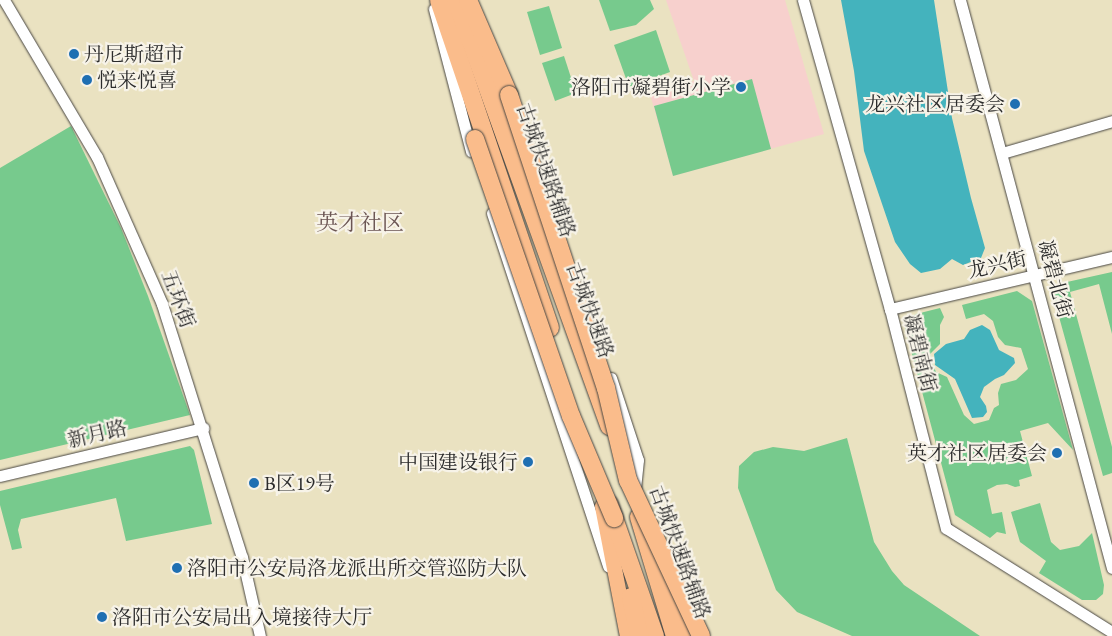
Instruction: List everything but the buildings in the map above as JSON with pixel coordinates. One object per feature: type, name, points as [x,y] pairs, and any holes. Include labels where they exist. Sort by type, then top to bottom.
[{"type":"highway","points":[[432,0],[475,139],[571,416],[614,518],[639,636]]},
{"type":"highway","points":[[439,0],[655,636]]},
{"type":"highway","name":"古城快速路","points":[[456,0],[632,484],[675,636]]},
{"type":"highway","points":[[468,0],[509,95],[606,388],[632,484],[701,636]]},
{"type":"main road","points":[[432,0],[563,384],[606,518],[627,636]]},
{"type":"main road","name":"古城快速路辅路","points":[[468,0],[632,484],[689,636]]},
{"type":"street","name":"五环街","points":[[4,0],[97,157],[162,304],[242,557],[260,636]]},
{"type":"street","name":"凝碧南街","points":[[803,0],[890,309],[946,528],[1112,632]]},
{"type":"street","name":"凝碧北街","points":[[960,0],[1112,568]]},
{"type":"street","points":[[1002,152],[1112,121]]},
{"type":"street","name":"龙兴街","points":[[890,309],[1112,257]]},
{"type":"street","name":"新月路","points":[[0,476],[202,428]]},
{"type":"shaded area","name":"洛阳市凝碧街小学","points":[[666,0],[785,0],[824,134],[673,176],[650,94],[694,81]]},
{"type":"green space","points":[[599,0],[650,0],[654,9],[636,25],[610,31]]},
{"type":"green space","points":[[549,6],[562,48],[540,55],[527,12]]},
{"type":"green space","points":[[656,30],[670,72],[629,87],[614,45]]},
{"type":"green space","points":[[564,56],[576,93],[555,101],[542,63]]},
{"type":"green space","points":[[752,79],[771,149],[673,176],[654,106]]},
{"type":"green space","points":[[71,126],[121,228],[148,296],[190,415],[0,460],[0,168]]},
{"type":"green space","points":[[1112,272],[1112,334],[1099,284],[1070,292],[1112,447],[1112,473],[1103,476],[1053,295],[1058,284]]},
{"type":"green space","points":[[1017,291],[1032,301],[1073,450],[1048,423],[1020,431],[1032,476],[1019,480],[1020,486],[997,485],[987,490],[992,514],[1002,512],[1006,534],[997,532],[990,538],[955,515],[905,328],[908,320],[916,314],[940,308],[944,317],[940,325],[940,344],[930,354],[936,372],[947,377],[964,415],[974,424],[989,420],[994,408],[999,405],[998,393],[1001,384],[1016,380],[1028,369],[1021,348],[1005,345],[998,337],[993,321],[984,314],[966,319],[962,305]]},
{"type":"green space","points":[[847,438],[874,542],[892,571],[904,585],[980,636],[852,636],[797,612],[776,590],[738,488],[739,466],[754,452],[773,447],[804,451]]},
{"type":"green space","points":[[190,446],[194,450],[212,524],[126,541],[116,498],[21,519],[18,530],[22,548],[12,550],[0,505],[0,491]]},
{"type":"green space","points":[[1040,503],[1051,542],[1060,550],[1079,546],[1092,533],[1104,585],[1103,594],[1096,600],[1082,600],[1039,573],[1046,561],[1020,542],[1011,512]]},
{"type":"water","points":[[841,0],[934,0],[952,118],[985,248],[981,258],[963,265],[952,259],[940,269],[921,273],[910,264],[895,242],[864,151],[854,71]]},
{"type":"water","points":[[982,325],[990,330],[999,350],[1014,358],[1015,363],[1004,375],[984,387],[980,397],[986,406],[987,412],[983,417],[972,418],[955,379],[935,365],[934,354],[946,344],[964,339],[970,330]]},
{"type":"place","name":"丹尼斯超市","points":[[74,54]]},
{"type":"place","name":"悦来悦喜","points":[[87,80]]},
{"type":"place","name":"洛阳市凝碧街小学","points":[[741,87]]},
{"type":"place","name":"龙兴社区居委会","points":[[1015,104]]},
{"type":"place","name":"英才社区居委会","points":[[1057,453]]},
{"type":"place","name":"中国建设银行","points":[[528,462]]},
{"type":"place","name":"B区19号","points":[[254,483]]},
{"type":"place","name":"洛阳市公安局洛龙派出所交管巡防大队","points":[[177,568]]},
{"type":"place","name":"洛阳市公安局出入境接待大厅","points":[[102,617]]},
{"type":"district","name":"英才社区","points":[[360,223]]}]
